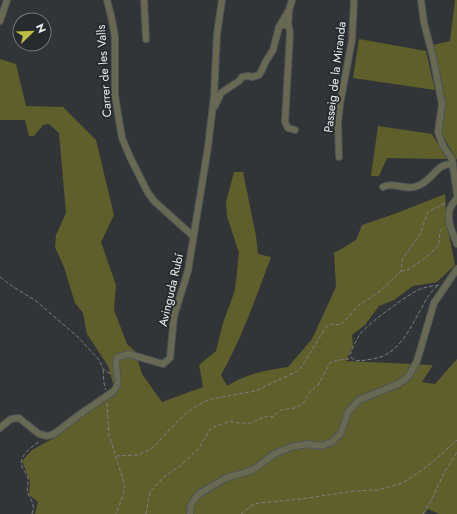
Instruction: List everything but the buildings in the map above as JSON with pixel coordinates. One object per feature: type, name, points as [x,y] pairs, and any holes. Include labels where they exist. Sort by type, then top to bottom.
[{"type":"street","points":[[0,21],[8,0]]},
{"type":"street","name":"Carrer de les Valls","points":[[107,0],[112,20],[114,38],[116,96],[122,138],[148,193],[193,236]]},
{"type":"street","points":[[144,0],[146,39]]},
{"type":"street","name":"Avinguda Rubí","points":[[47,436],[56,433],[117,388],[118,376],[116,360],[122,355],[129,354],[163,364],[170,358],[174,316],[188,271],[208,147],[217,34],[222,0]]},
{"type":"street","points":[[292,0],[289,10],[288,26],[290,33],[285,122],[288,128],[295,130]]},
{"type":"street","name":"Passeig de la Miranda","points":[[339,158],[338,123],[352,40],[354,0]]},
{"type":"street","points":[[421,0],[424,23],[442,104],[438,132],[443,146],[450,155],[453,164],[457,194]]},
{"type":"street","points":[[212,111],[221,93],[239,82],[242,77],[253,77],[259,75],[272,50],[279,27],[289,10]]},
{"type":"street","points":[[279,27],[285,24],[288,26]]},
{"type":"street","points":[[383,187],[390,185],[402,188],[413,188],[425,183],[440,167],[446,164],[453,164]]},
{"type":"street","points":[[457,198],[450,208],[450,224],[457,244]]},
{"type":"street","points":[[190,514],[191,505],[196,497],[226,478],[252,470],[274,454],[291,447],[308,444],[321,446],[332,442],[340,433],[348,412],[359,400],[398,384],[408,378],[417,361],[434,303],[457,269]]},
{"type":"street","points":[[0,428],[11,419],[19,418],[39,434],[47,436]]},
{"type":"path","points":[[401,271],[402,260],[420,234],[428,212],[449,201]]},
{"type":"path","points":[[116,456],[137,455],[145,452],[154,446],[186,413],[200,404],[211,399],[255,391],[298,371],[326,327],[332,324],[341,325],[359,305],[379,292],[401,271],[410,269],[429,255],[439,244],[440,231],[450,224]]},
{"type":"path","points":[[0,277],[36,301],[79,338],[99,360],[103,369],[104,385],[106,390],[108,428],[125,486],[116,514]]},
{"type":"path","points":[[351,358],[350,355],[356,341],[368,326],[407,296],[424,288],[448,283]]},
{"type":"path","points":[[146,514],[148,500],[153,489],[168,474],[187,460],[201,445],[208,430],[230,421],[238,423],[251,423],[266,416],[272,416],[281,410],[288,410],[303,404],[309,393],[319,384],[330,363],[351,358],[362,361],[376,358],[391,352],[402,339],[430,294],[439,285]]},
{"type":"path","points":[[103,369],[106,372],[118,376]]},
{"type":"path","points":[[32,514],[33,504],[27,490],[28,480],[21,464],[22,458],[30,448],[47,436]]},
{"type":"path","points":[[241,514],[251,506],[258,503],[301,499],[354,491],[378,490],[403,483],[430,465],[457,440]]},
{"type":"path","points":[[423,514],[432,501],[444,473],[457,452]]},
{"type":"shaded area","points":[[455,0],[457,0],[457,160],[441,133],[445,107],[433,45],[450,41]]},
{"type":"shaded area","points":[[359,39],[426,51],[435,90],[353,78]]},
{"type":"shaded area","points":[[0,59],[16,64],[26,106],[63,107],[96,140],[114,215],[101,242],[116,285],[114,310],[127,344],[135,351],[142,374],[162,402],[203,387],[199,365],[216,351],[223,323],[235,290],[239,253],[227,216],[226,202],[234,172],[243,172],[256,236],[258,254],[271,257],[242,332],[221,375],[227,386],[256,373],[288,367],[312,339],[336,287],[334,253],[356,240],[362,225],[445,194],[447,225],[455,265],[437,282],[413,286],[394,300],[379,306],[365,325],[352,335],[353,346],[346,361],[433,365],[422,382],[435,384],[457,359],[457,514],[439,514],[428,509],[424,514],[35,514],[38,502],[29,495],[30,481],[22,461],[32,450],[52,439],[114,387],[108,366],[87,334],[83,313],[75,303],[64,267],[55,247],[56,235],[66,213],[59,133],[49,124],[43,125],[34,136],[29,136],[25,120],[0,120]]},
{"type":"shaded area","points":[[378,126],[432,134],[447,159],[387,158],[379,176],[371,176]]}]
